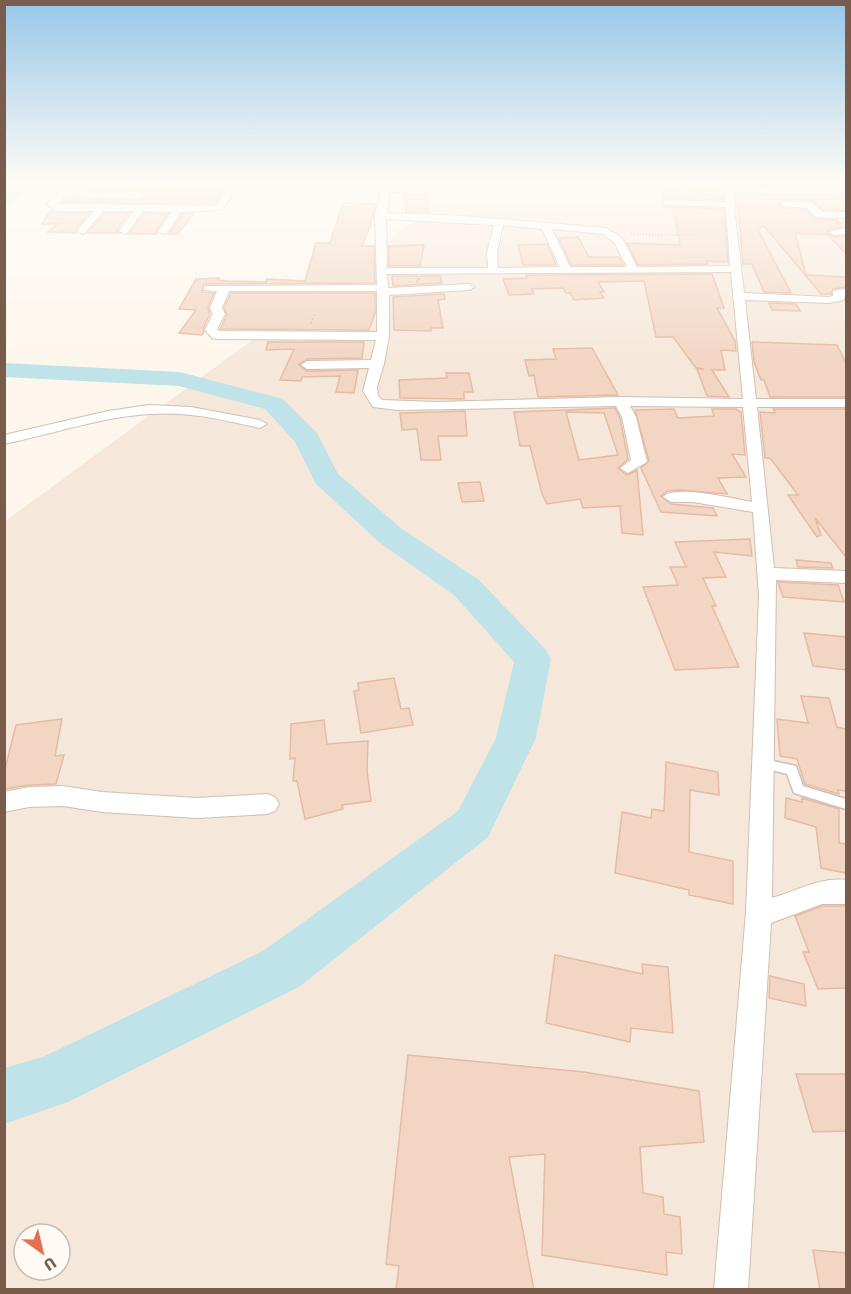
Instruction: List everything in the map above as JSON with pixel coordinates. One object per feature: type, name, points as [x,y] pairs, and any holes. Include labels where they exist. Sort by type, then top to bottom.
[{"type":"street","points":[[381,242],[385,314],[378,364],[368,389],[369,395],[378,404],[395,406],[620,401],[749,404],[846,403]]},
{"type":"street","points":[[493,271],[492,253],[494,242]]},
{"type":"street","points":[[554,242],[566,270]]},
{"type":"street","points":[[619,242],[633,269]]},
{"type":"street","points":[[731,1290],[759,912],[768,596],[733,242]]},
{"type":"street","points":[[382,271],[736,268]]},
{"type":"street","points":[[208,288],[383,290],[469,287]]},
{"type":"street","points":[[224,288],[216,309],[219,314],[211,330],[216,335],[383,336]]},
{"type":"street","points":[[740,296],[837,300],[840,298],[837,293],[846,292]]},
{"type":"street","points":[[307,365],[378,364]]},
{"type":"street","points":[[620,401],[629,417],[639,462],[628,468]]},
{"type":"street","points":[[4,440],[129,413],[166,409],[213,413],[260,424]]},
{"type":"street","points":[[671,497],[693,497],[761,508]]},
{"type":"street","points":[[766,574],[846,577]]},
{"type":"street","points":[[4,802],[30,797],[63,796],[102,802],[197,808],[267,804]]},
{"type":"street","points":[[759,912],[784,908],[808,894],[846,892]]},
{"type":"lane","points":[[764,764],[792,770],[798,789],[846,804]]},
{"type":"shaded area","points":[[386,242],[846,242],[846,1289],[5,1289],[4,522]]},
{"type":"building","points":[[363,242],[362,246],[374,246],[375,283],[204,284],[202,292],[214,293],[208,307],[210,314],[203,329],[204,332],[202,335],[179,333],[196,310],[179,309],[196,279],[305,281],[316,243]]},
{"type":"building","points":[[561,242],[581,242],[589,257],[619,257],[623,265],[571,265]]},
{"type":"building","points":[[680,242],[727,242],[728,262],[638,265],[627,243],[680,245]]},
{"type":"building","points":[[741,242],[764,242],[791,293],[764,292],[752,264],[743,264]]},
{"type":"building","points":[[778,242],[797,242],[806,275],[846,277],[846,287],[833,289],[831,294],[821,294]]},
{"type":"building","points":[[835,242],[846,242],[846,254]]},
{"type":"building","points":[[547,244],[556,265],[523,265],[518,245]]},
{"type":"building","points":[[424,245],[420,266],[389,266],[389,246]]},
{"type":"building","points":[[712,274],[724,308],[717,308],[735,341],[736,351],[721,350],[725,370],[712,370],[729,397],[707,396],[697,369],[704,369],[696,368],[673,337],[656,337],[644,281],[598,282],[604,292],[600,292],[604,298],[574,300],[563,288],[532,289],[534,294],[509,295],[503,279],[527,278],[526,275]]},
{"type":"building","points":[[392,276],[418,276],[417,283],[421,276],[440,276],[442,283],[393,286]]},
{"type":"building","points":[[231,293],[375,293],[375,313],[369,330],[220,329],[227,315],[224,308]]},
{"type":"building","points":[[444,294],[445,299],[438,300],[443,328],[431,328],[431,331],[394,330],[393,297]]},
{"type":"building","points":[[769,303],[796,304],[800,311],[772,310]]},
{"type":"building","points":[[268,342],[364,342],[362,358],[307,359],[299,364],[307,371],[358,370],[354,393],[336,392],[340,376],[302,377],[301,381],[280,380],[294,349],[266,350]]},
{"type":"building","points":[[752,342],[837,345],[846,363],[846,397],[770,397],[754,362]]},
{"type":"building","points":[[592,348],[618,395],[538,397],[534,375],[529,376],[525,360],[556,359],[553,349]]},
{"type":"building","points":[[446,373],[469,373],[473,392],[464,392],[464,399],[400,398],[399,380],[447,378]]},
{"type":"building","points":[[615,408],[620,418],[628,459],[618,468],[627,475],[637,470],[643,535],[622,533],[620,506],[583,508],[580,499],[547,504],[542,494],[530,446],[520,446],[514,412]],"holes":[[[566,412],[604,413],[618,455],[579,460]]]},
{"type":"building","points":[[674,409],[678,418],[714,416],[712,409],[736,409],[741,412],[745,455],[732,454],[746,477],[718,478],[727,494],[679,490],[668,491],[661,496],[671,504],[713,508],[717,516],[661,512],[641,468],[649,461],[635,410]]},
{"type":"building","points":[[773,409],[846,409],[846,557],[815,518],[821,535],[817,537],[788,495],[798,495],[770,458],[765,458],[760,412],[775,413]]},
{"type":"building","points":[[465,411],[467,436],[438,436],[441,460],[421,460],[417,429],[402,430],[400,413]]},
{"type":"building","points":[[480,482],[484,501],[462,502],[458,483]]},
{"type":"building","points":[[750,539],[752,556],[714,552],[726,577],[703,578],[716,606],[712,606],[739,667],[675,670],[643,587],[678,585],[670,567],[686,567],[675,542]]},
{"type":"building","points":[[796,560],[831,563],[833,568],[798,567]]},
{"type":"building","points":[[778,582],[838,585],[844,602],[783,597]]},
{"type":"building","points":[[804,633],[846,637],[846,670],[813,666]]},
{"type":"building","points":[[394,678],[401,709],[409,708],[413,725],[361,733],[354,691],[359,690],[358,683]]},
{"type":"building","points":[[801,696],[829,698],[837,727],[846,729],[846,791],[838,790],[839,794],[805,784],[797,759],[780,756],[777,719],[808,723]]},
{"type":"building","points":[[62,719],[55,756],[64,755],[56,784],[4,789],[4,773],[16,725]]},
{"type":"building","points":[[324,720],[327,744],[368,741],[367,771],[371,801],[342,805],[343,809],[305,819],[297,781],[293,781],[295,758],[290,759],[291,724]]},
{"type":"building","points":[[666,762],[718,772],[719,795],[690,790],[689,852],[733,861],[733,904],[689,895],[689,890],[615,873],[622,812],[651,818],[652,809],[664,811]]},
{"type":"building","points":[[786,798],[802,802],[802,798],[839,809],[839,843],[846,844],[846,873],[821,868],[816,827],[785,818]]},
{"type":"building","points":[[822,906],[846,906],[846,988],[818,989],[803,952],[809,952],[795,916]]},
{"type":"building","points":[[555,955],[643,974],[642,964],[668,967],[673,1033],[631,1028],[630,1042],[546,1023]]},
{"type":"building","points":[[770,976],[804,984],[806,1006],[769,998]]},
{"type":"building","points":[[408,1055],[584,1072],[699,1091],[704,1142],[640,1147],[643,1193],[663,1197],[664,1214],[680,1217],[682,1254],[666,1252],[667,1275],[542,1255],[545,1154],[509,1157],[534,1290],[396,1290],[399,1266],[386,1264]]},
{"type":"building","points":[[796,1074],[846,1074],[846,1131],[813,1132]]},
{"type":"building","points":[[813,1250],[846,1253],[846,1290],[820,1290]]},
{"type":"waterway","points":[[4,370],[180,379],[274,404],[307,439],[326,478],[391,536],[466,587],[533,659],[516,738],[473,824],[281,969],[49,1083],[4,1096]]}]
